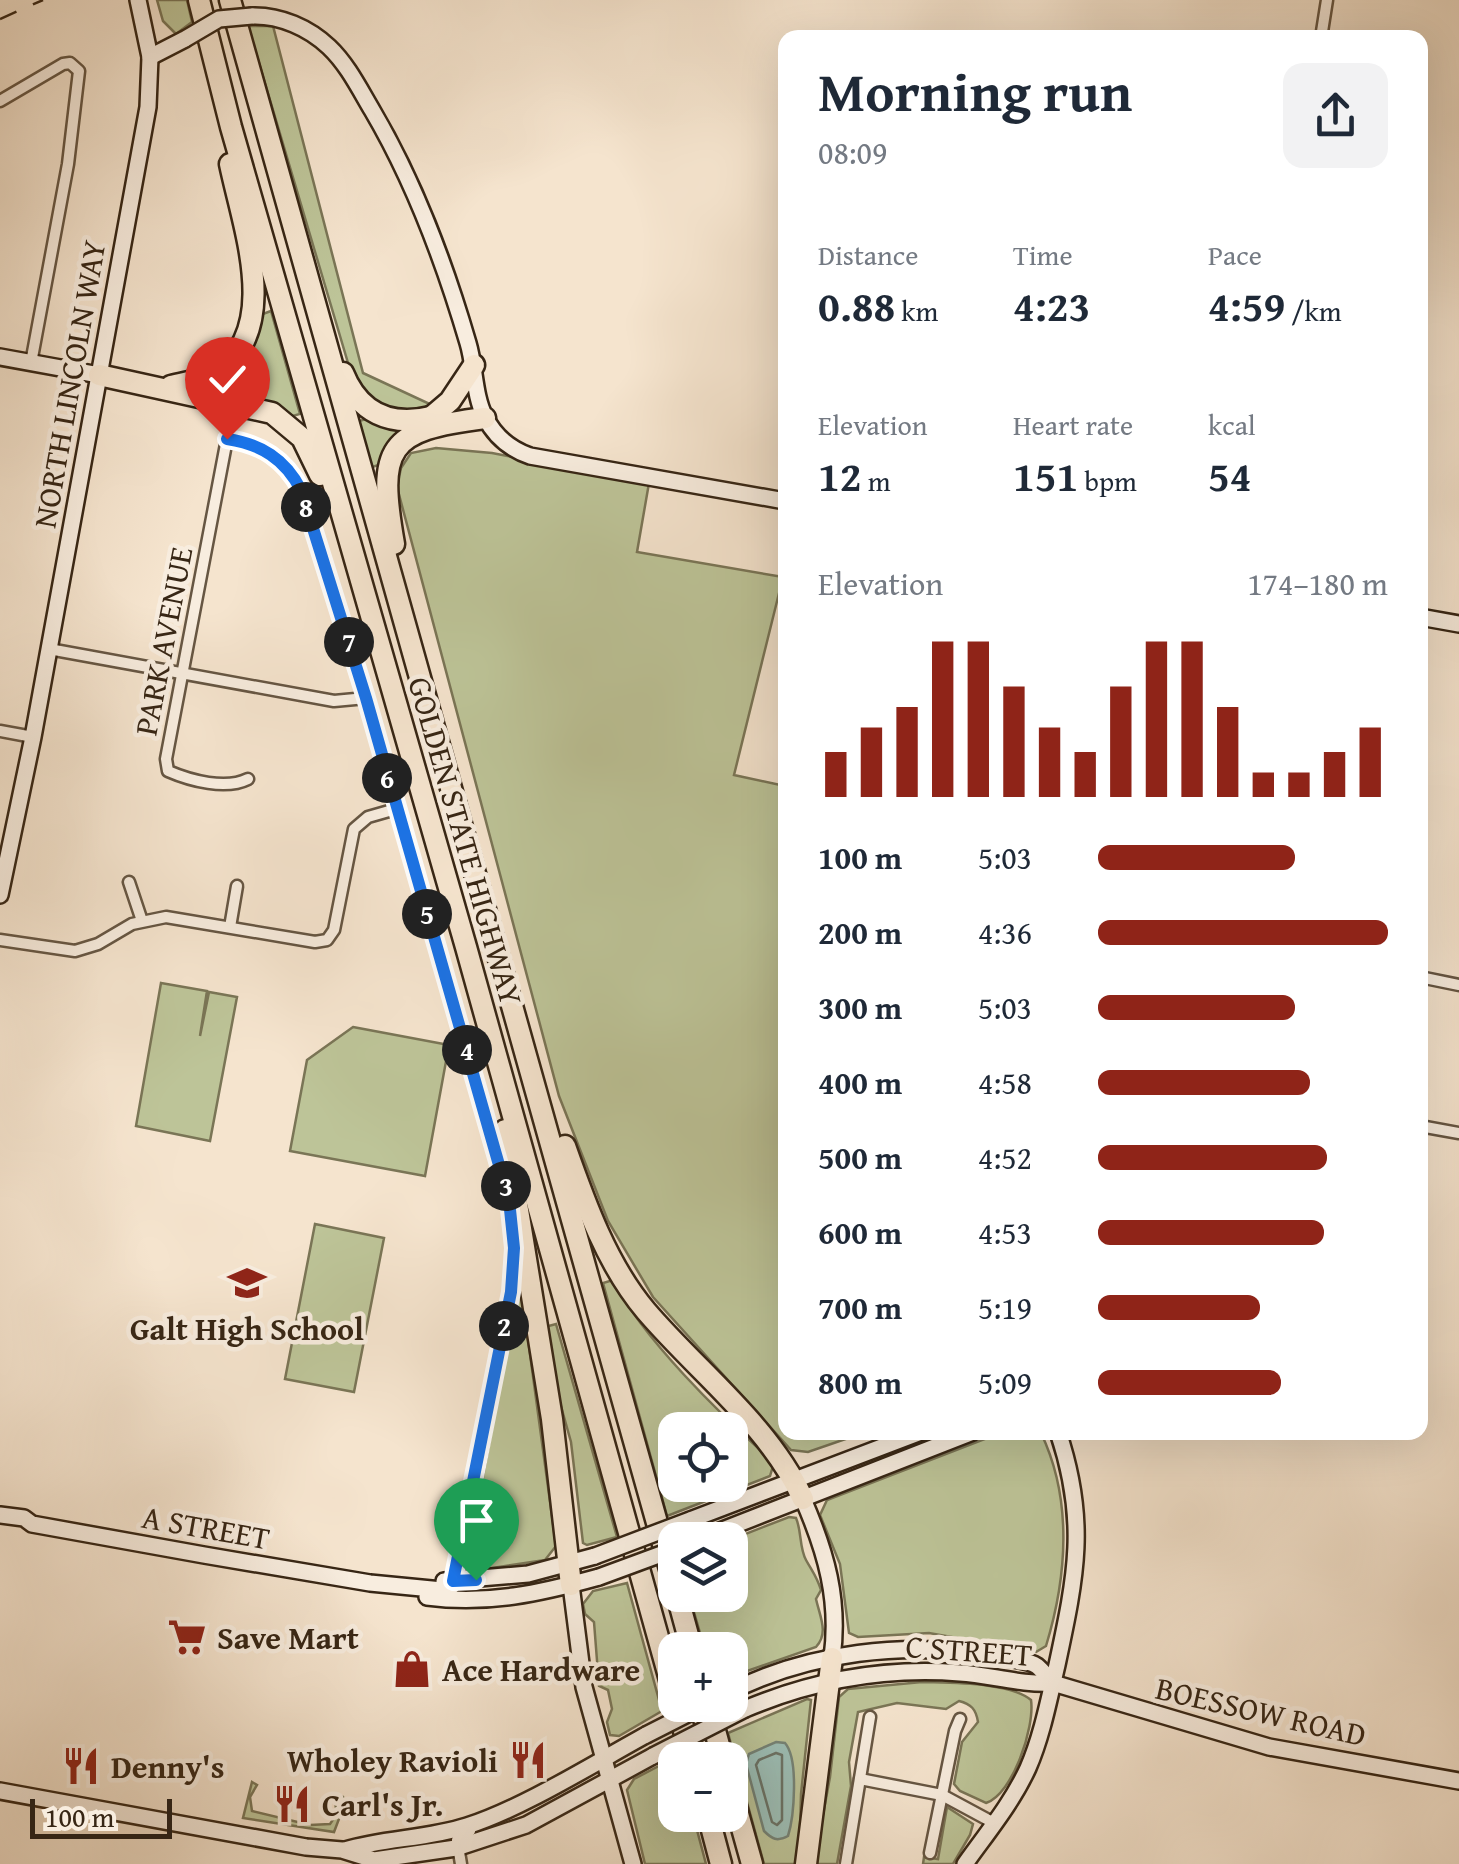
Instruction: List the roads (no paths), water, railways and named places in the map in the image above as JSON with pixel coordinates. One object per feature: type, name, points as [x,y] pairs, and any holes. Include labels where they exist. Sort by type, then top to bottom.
[{"type":"highway","name":"GOLDEN STATE HIGHWAY","points":[[199,0],[658,1637]]},
{"type":"highway","name":"GOLDEN STATE HIGHWAY","points":[[230,0],[658,1526]]},
{"type":"highway","points":[[164,388],[204,378],[223,366],[243,344],[255,308],[214,64]]},
{"type":"highway","points":[[312,295],[358,401],[389,420],[402,422],[483,412]]},
{"type":"highway","points":[[430,418],[450,402],[474,365]]},
{"type":"highway","points":[[99,376],[258,408],[294,428],[311,452],[368,608]]},
{"type":"highway","points":[[412,649],[386,500],[388,466],[403,440],[412,433],[483,412]]},
{"type":"highway","points":[[508,990],[578,1183],[626,1282],[643,1308],[774,1449],[799,1490]]},
{"type":"highway","points":[[488,1024],[552,1419],[570,1575]]},
{"type":"highway","points":[[806,1864],[832,1658]]},
{"type":"highway","points":[[713,1832],[721,1864]]},
{"type":"highway","points":[[743,1832],[752,1864]]},
{"type":"street","name":"NORTH LINCOLN WAY","points":[[0,896],[33,737],[148,107],[150,57],[138,0]]},
{"type":"street","points":[[1322,30],[1327,0]]},
{"type":"street","points":[[150,57],[219,19],[274,18],[312,34],[335,53],[361,90],[425,216],[452,290],[483,412],[507,445],[526,455],[778,500]]},
{"type":"street","points":[[0,101],[63,64],[76,66],[79,71],[68,164],[32,363]]},
{"type":"street","points":[[0,357],[99,376]]},
{"type":"street","name":"PARK AVENUE","points":[[248,779],[234,786],[168,771],[166,759],[227,439],[269,453],[296,480],[366,698]]},
{"type":"street","points":[[1428,618],[1459,624]]},
{"type":"street","points":[[49,649],[334,700],[366,698],[504,1176],[512,1224],[511,1292],[453,1581]]},
{"type":"street","points":[[0,731],[33,737]]},
{"type":"street","points":[[0,940],[74,951],[98,944],[142,921],[180,918],[315,942],[327,940],[334,930],[354,829],[368,817],[396,808]]},
{"type":"street","points":[[129,882],[142,921]]},
{"type":"street","points":[[230,927],[237,886]]},
{"type":"street","points":[[1428,979],[1459,985]]},
{"type":"street","points":[[1428,1127],[1459,1133]]},
{"type":"street","name":"A STREET","points":[[734,1522],[905,1440]]},
{"type":"street","name":"A STREET","points":[[0,1518],[24,1518],[32,1524],[370,1583],[395,1593],[455,1601],[511,1598],[570,1575],[595,1556],[690,1520],[799,1490],[949,1440]]},
{"type":"street","points":[[965,1864],[1029,1766],[1053,1683],[1074,1584],[1078,1531],[1072,1476],[1061,1440]]},
{"type":"street","points":[[799,1490],[820,1538],[833,1590],[836,1617],[832,1658]]},
{"type":"street","name":"A STREET","points":[[370,1583],[398,1578],[453,1581],[599,1576],[658,1555]]},
{"type":"street","points":[[570,1575],[584,1688],[633,1864]]},
{"type":"street","name":"C STREET","points":[[748,1685],[832,1658],[921,1650],[956,1651],[1034,1664],[1053,1683]]},
{"type":"street","name":"C STREET","points":[[0,1792],[341,1857],[374,1860],[458,1856],[526,1825],[745,1709],[830,1680],[915,1671],[1053,1683]]},
{"type":"street","name":"BOESSOW ROAD","points":[[1053,1683],[1268,1747],[1459,1782]]},
{"type":"street","points":[[846,1864],[870,1717]]},
{"type":"street","points":[[930,1853],[960,1719]]},
{"type":"street","name":"C STREET","points":[[341,1857],[374,1841],[468,1826],[672,1722]]},
{"type":"street","points":[[860,1779],[942,1795],[994,1823]]},
{"type":"street","points":[[458,1856],[458,1836],[503,1817],[508,1808]]},
{"type":"water","points":[[776,1742],[785,1743],[789,1751],[794,1788],[788,1836],[772,1838],[764,1831],[748,1771],[749,1754]]},
{"type":"railway","points":[[0,19],[43,0]]},
{"type":"place","name":"Galt High School","points":[[247,1283]]},
{"type":"place","name":"Save Mart","points":[[187,1637]]},
{"type":"place","name":"Ace Hardware","points":[[412,1669]]},
{"type":"place","name":"Wholey Ravioli","points":[[528,1760]]},
{"type":"place","name":"Denny's","points":[[81,1766]]},
{"type":"place","name":"Carl's Jr.","points":[[292,1804]]}]
